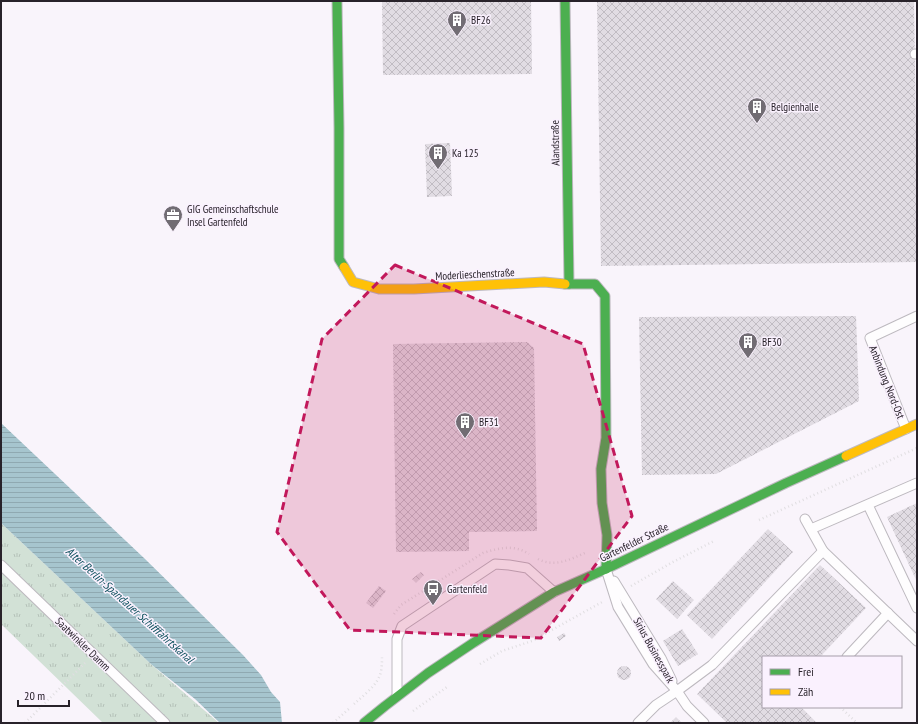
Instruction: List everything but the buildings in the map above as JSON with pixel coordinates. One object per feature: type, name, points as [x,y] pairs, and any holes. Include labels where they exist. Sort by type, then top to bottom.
[{"type":"street","name":"Moderlieschenstraße","points":[[337,1],[339,259],[352,282],[379,289],[414,289],[544,282],[595,284],[605,296],[606,438],[601,469],[602,503],[607,535],[606,569]]},
{"type":"street","name":"Alandstraße","points":[[565,1],[569,284]]},
{"type":"street","name":"Gartenfelder Straße","points":[[364,723],[379,715],[397,696],[466,648],[554,592],[606,569],[786,483],[917,424]]},
{"type":"lane","name":"Anbindung Nord-Ost","points":[[906,429],[870,338],[917,316]]},
{"type":"lane","points":[[811,529],[917,483]]},
{"type":"lane","points":[[868,505],[917,608]]},
{"type":"lane","points":[[805,519],[823,551],[917,641]]},
{"type":"lane","points":[[638,723],[656,705],[712,665],[823,551]]},
{"type":"lane","points":[[397,696],[397,639],[402,626],[495,564],[527,568],[554,592]]},
{"type":"lane","name":"Saatwinkler Damm","points":[[1,565],[165,723]]},
{"type":"lane","name":"Sirius Businesspark","points":[[606,569],[617,594],[661,658],[686,706],[704,723]]},
{"type":"lane","points":[[848,656],[888,613]]},
{"type":"path","points":[[753,522],[917,448]]},
{"type":"path","points":[[476,666],[502,651],[532,642],[671,563],[717,540]]},
{"type":"path","points":[[25,723],[94,654]]},
{"type":"path","points":[[408,715],[451,683]]},
{"type":"path","points":[[841,708],[857,723]]},
{"type":"highlighted area","points":[[395,265],[583,344],[632,516],[541,638],[350,630],[277,532],[322,339]]},
{"type":"green space","points":[[1,523],[152,665],[219,723],[103,723],[1,624]]},
{"type":"water","name":"Alter Berlin-Spandauer Schifffahrtskanal","points":[[1,423],[144,558],[243,655],[261,675],[271,692],[280,702],[282,723],[220,723],[195,699],[152,665],[1,523]]},
{"type":"traffic: fast","points":[[337,1],[339,259],[344,267]]},
{"type":"traffic: fast","points":[[565,1],[569,284]]},
{"type":"traffic: fast","points":[[565,284],[595,284],[605,296],[606,438],[601,469],[602,503],[607,535],[606,569]]},
{"type":"traffic: fast","points":[[364,723],[428,673],[554,592],[846,456]]},
{"type":"traffic: slow","points":[[344,267],[353,282],[379,289],[414,289],[544,282],[565,284]]},
{"type":"traffic: slow","points":[[846,456],[917,424]]},
{"type":"place","name":"BF26","points":[[457,37]]},
{"type":"place","name":"Belgienhalle","points":[[757,124]]},
{"type":"place","name":"Ka 125","points":[[438,170]]},
{"type":"place","name":"GIG Gemeinschaftschule Insel Gartenfeld","points":[[173,232]]},
{"type":"place","name":"BF30","points":[[748,359]]},
{"type":"place","name":"BF31","points":[[465,439]]},
{"type":"place","name":"Gartenfeld","points":[[433,606]]}]
